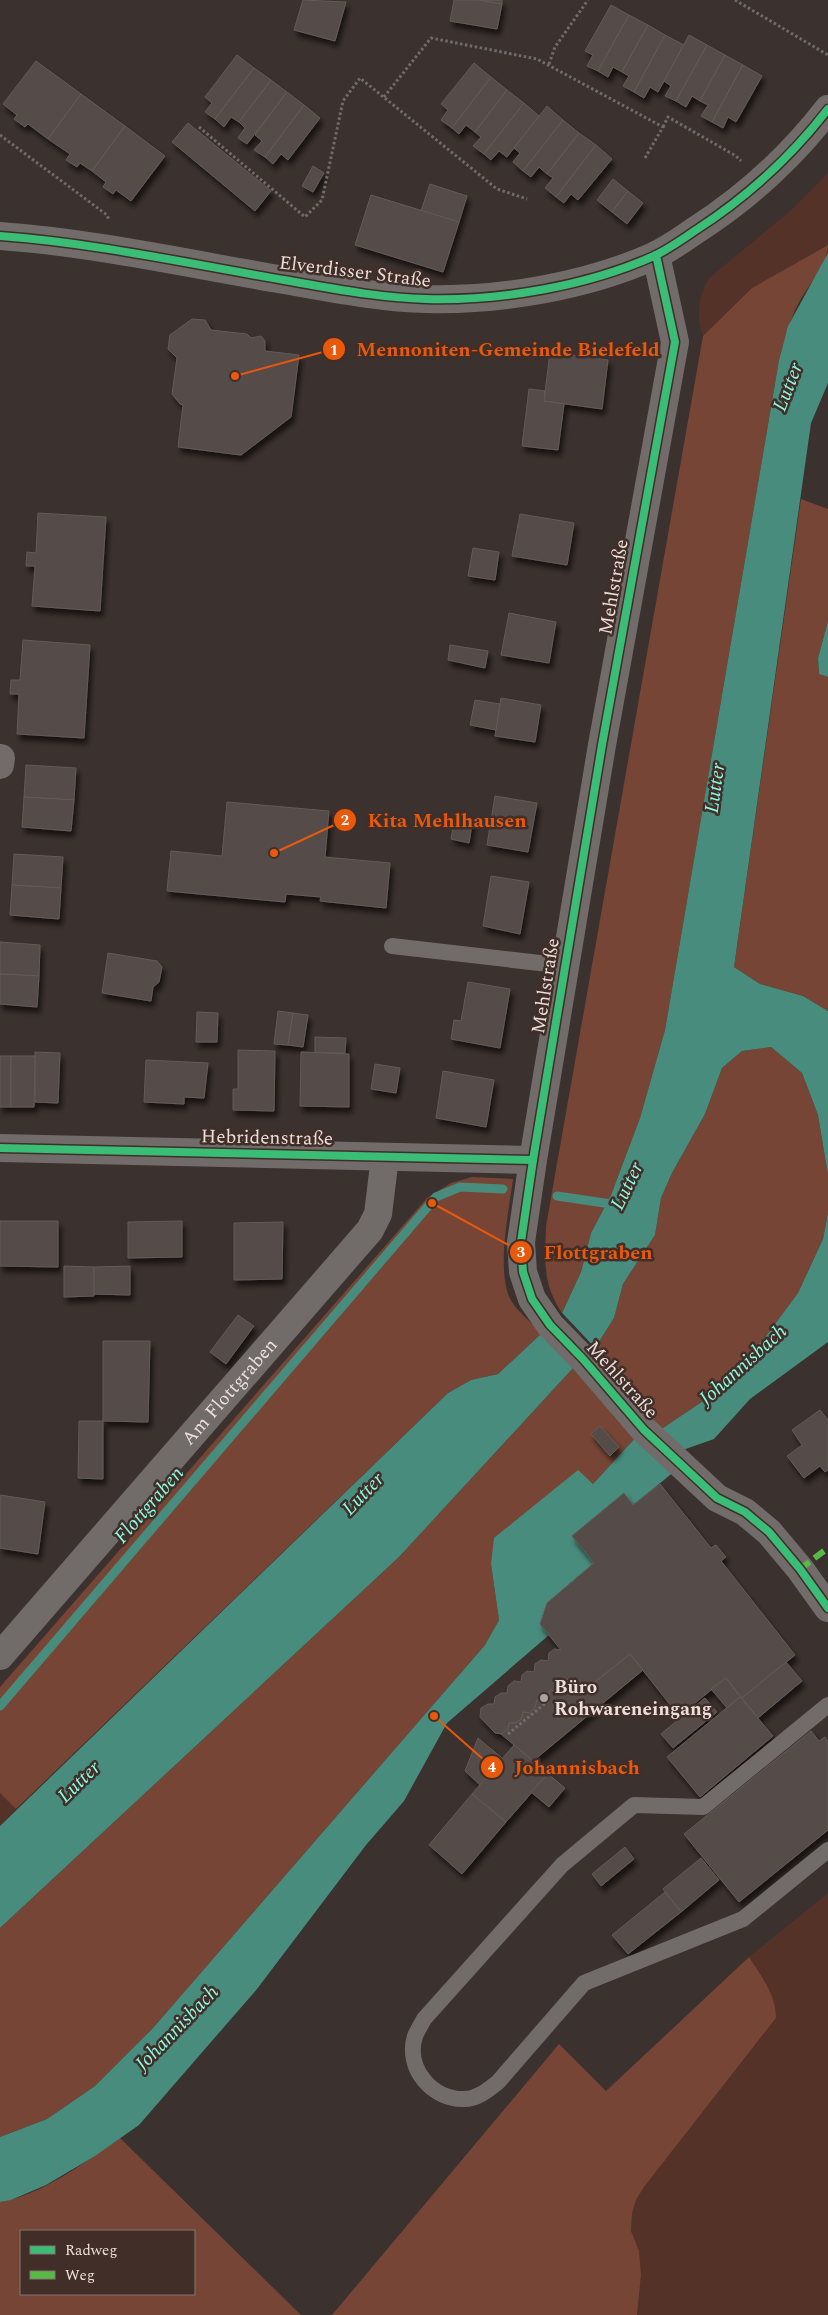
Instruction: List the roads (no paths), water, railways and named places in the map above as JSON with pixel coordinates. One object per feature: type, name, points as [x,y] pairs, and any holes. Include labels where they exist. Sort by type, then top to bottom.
[{"type":"street","name":"Elverdisser Straße","points":[[0,236],[44,239],[109,249],[333,289],[426,299],[476,298],[568,284],[614,271],[656,255],[724,211],[761,182],[828,109]]},
{"type":"street","name":"Mehlstraße","points":[[656,255],[675,342],[602,745],[533,1160],[522,1242],[523,1272],[532,1299],[550,1325],[583,1359],[644,1430],[717,1498],[744,1512],[768,1532],[800,1569],[828,1608]]},
{"type":"street","name":"Hebridenstraße","points":[[0,1148],[533,1160]]},
{"type":"street","name":"Am Flottgraben","points":[[0,1656],[370,1230],[378,1214],[385,1157]]},
{"type":"lane","points":[[392,946],[566,966]]},
{"type":"lane","points":[[828,1704],[703,1807],[634,1805],[562,1865],[424,2020],[415,2036],[413,2054],[418,2072],[430,2087],[446,2096],[465,2099],[483,2094],[498,2082],[584,1983],[743,1919],[828,1850]]},
{"type":"water","name":"Lutter","points":[[828,253],[828,383],[811,423],[734,967],[760,984],[803,996],[828,1011],[828,1175],[818,1115],[802,1073],[771,1047],[742,1051],[722,1068],[705,1114],[672,1173],[661,1198],[655,1235],[623,1284],[614,1318],[595,1348],[562,1313],[581,1272],[591,1233],[611,1195],[640,1118],[665,1030],[779,360],[788,326]]},
{"type":"water","points":[[828,621],[828,677],[819,674],[818,658]]},
{"type":"water","points":[[828,1213],[828,1342],[750,1399],[714,1439],[677,1452],[657,1432],[715,1393],[766,1336],[798,1293],[823,1239]]},
{"type":"water","name":"Lutter","points":[[542,1333],[574,1367],[399,1557],[0,1928],[0,1826],[448,1393],[471,1380],[498,1374]]},
{"type":"water","points":[[638,1435],[675,1471],[633,1505],[623,1494],[572,1536],[594,1563],[547,1603],[540,1624],[549,1635],[447,1723],[404,1801],[366,1845],[257,1989],[139,2125],[95,2156],[46,2185],[11,2200],[0,2202],[0,2137],[47,2119],[95,2086],[153,2028],[485,1645],[499,1620],[491,1564],[494,1538],[578,1470],[593,1484]]},
{"type":"waterway","name":"Flottgraben","points":[[0,1706],[436,1197],[460,1187],[503,1189]]},
{"type":"waterway","name":"Flottgraben","points":[[557,1196],[618,1205]]},
{"type":"place","name":"Mennoniten-Gemeinde Bielefeld","points":[[235,376]]},
{"type":"place","name":"Kita Mehlhausen","points":[[274,853]]},
{"type":"place","name":"Flottgraben","points":[[432,1203]]},
{"type":"place","name":"Büro Rohwareneingang","points":[[544,1698]]},
{"type":"place","name":"Johannisbach","points":[[434,1716]]}]
